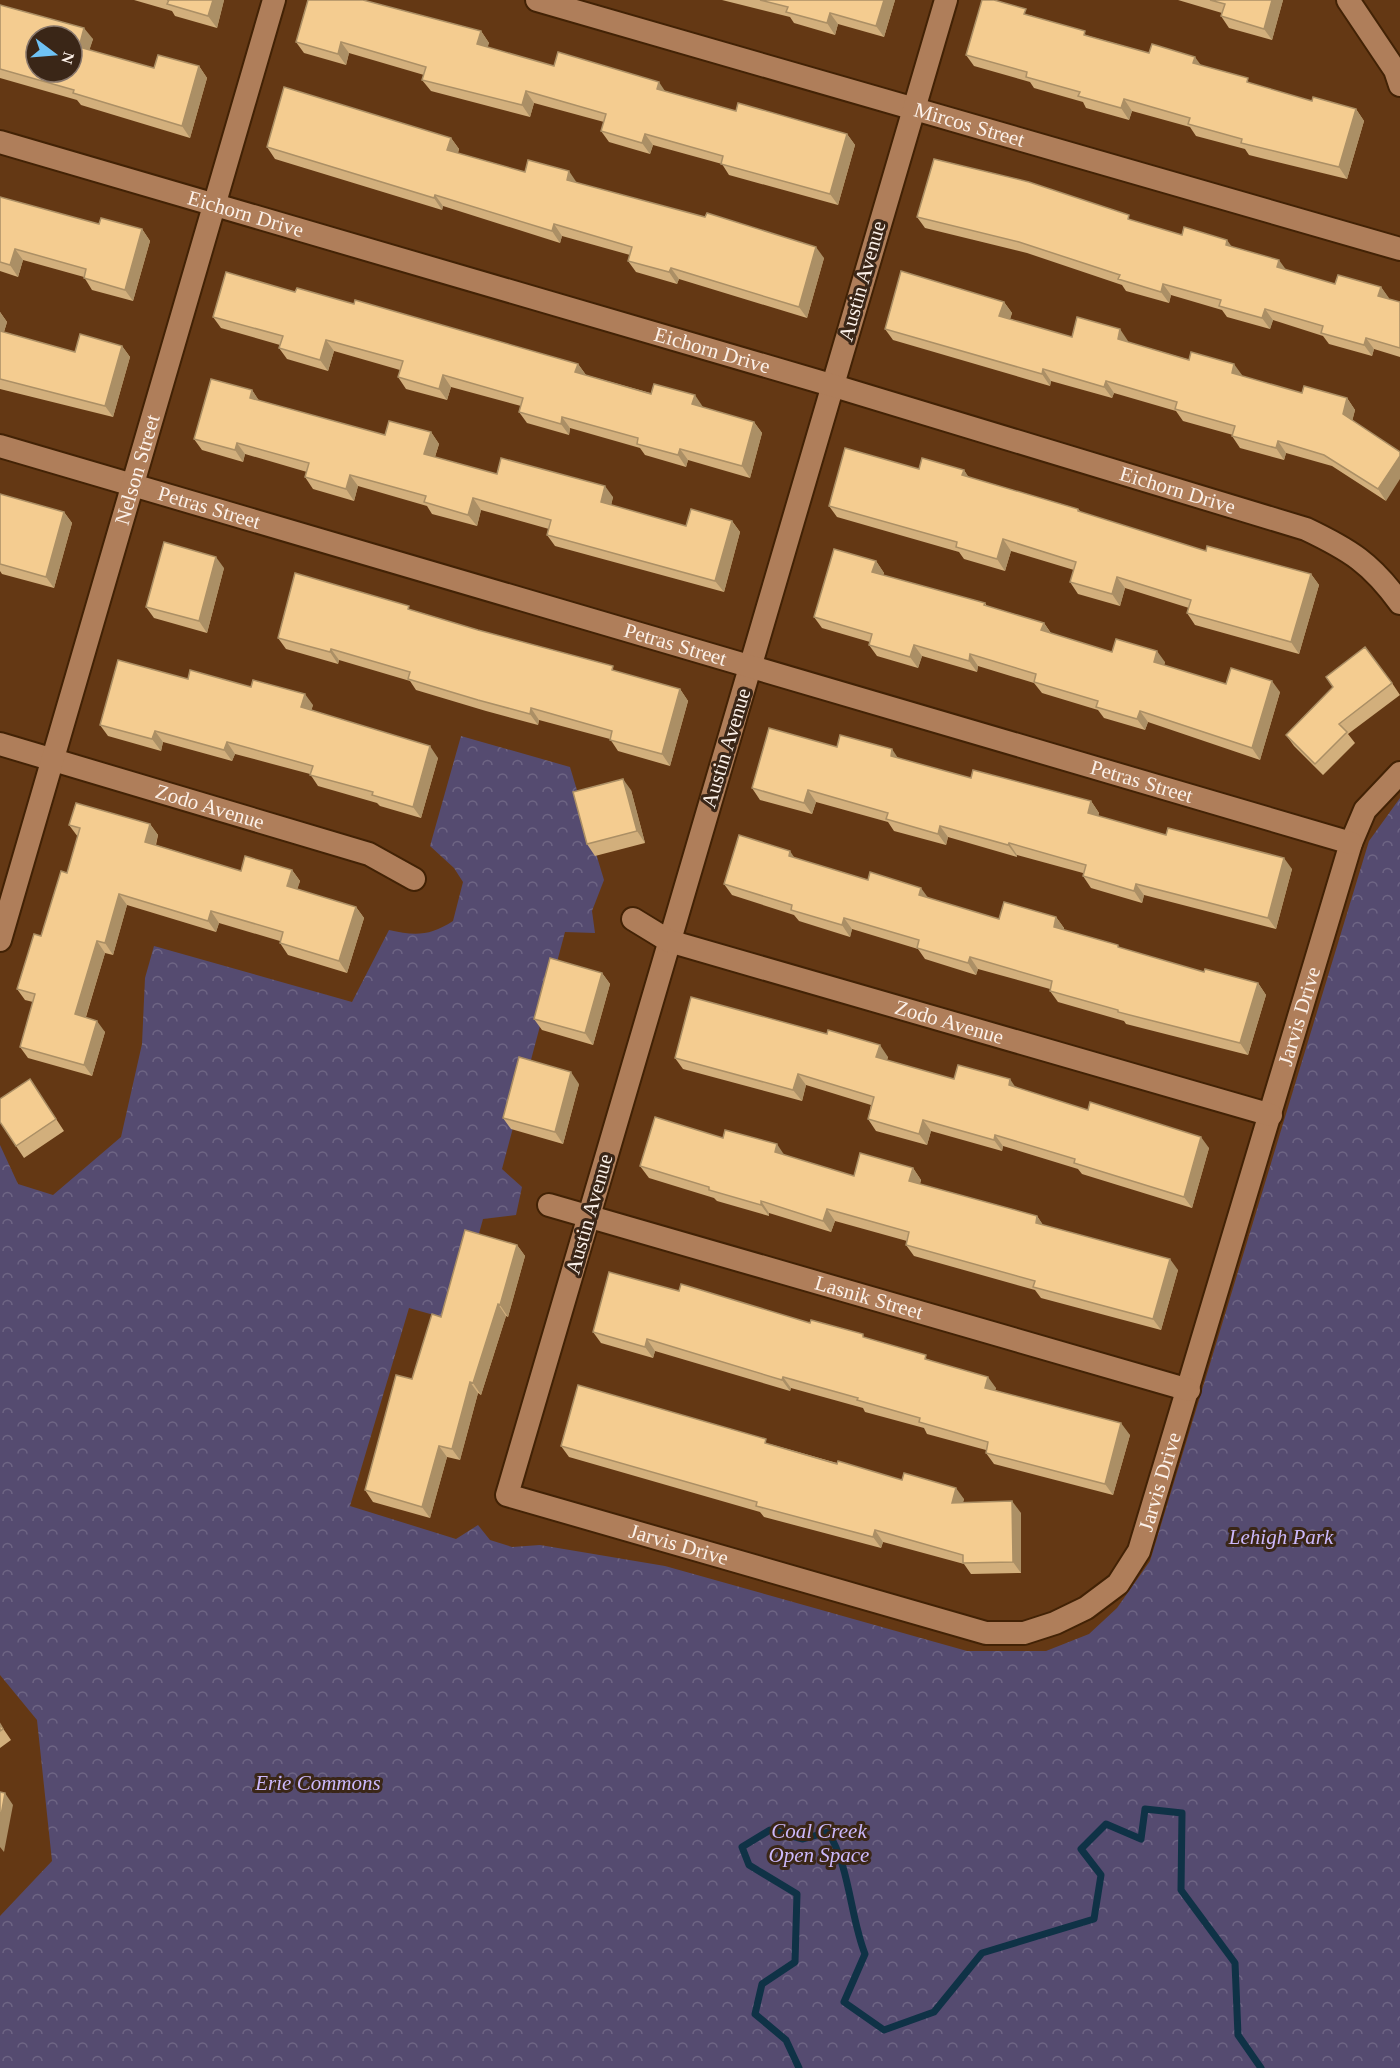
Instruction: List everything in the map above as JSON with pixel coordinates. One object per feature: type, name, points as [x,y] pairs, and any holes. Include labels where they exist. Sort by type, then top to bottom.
[{"type":"street","name":"Nelson Street","points":[[0,940],[274,0]]},
{"type":"street","name":"Mircos Street","points":[[537,0],[1400,249]]},
{"type":"street","name":"Austin Avenue","points":[[507,1495],[751,666],[831,385],[946,0]]},
{"type":"street","points":[[1348,0],[1395,70],[1400,85]]},
{"type":"street","name":"Eichorn Drive","points":[[0,142],[831,385],[1306,529],[1347,549],[1379,574],[1400,603]]},
{"type":"street","name":"Petras Street","points":[[0,446],[1351,843]]},
{"type":"street","name":"Zodo Avenue","points":[[0,744],[369,854],[414,879]]},
{"type":"street","name":"Jarvis Drive","points":[[507,1495],[986,1633],[1024,1633],[1055,1623],[1086,1608],[1118,1584],[1139,1551],[1351,843],[1365,810],[1400,773]]},
{"type":"street","name":"Zodo Avenue","points":[[633,919],[669,941],[1270,1114]]},
{"type":"street","name":"Lasnik Street","points":[[549,1204],[1189,1390]]},
{"type":"green space","points":[[461,736],[570,767],[604,880],[592,911],[595,933],[565,932],[502,1169],[522,1187],[516,1215],[483,1219],[455,1321],[409,1308],[350,1506],[456,1539],[478,1525],[490,1540],[512,1547],[540,1545],[665,1566],[967,1651],[1046,1651],[1089,1634],[1117,1608],[1150,1561],[1369,841],[1400,798],[1400,2068],[0,2068],[0,1916],[52,1861],[37,1720],[0,1675],[0,1145],[18,1184],[53,1195],[121,1137],[142,1044],[145,978],[154,946],[352,1002],[389,930],[422,933],[437,930],[453,921],[463,882],[454,868],[430,846]]},
{"type":"building","points":[[169,0],[213,0],[208,16],[167,4]]},
{"type":"building","points":[[308,0],[363,0],[481,31],[477,44],[554,66],[558,52],[659,82],[657,89],[736,111],[738,103],[847,134],[830,194],[721,164],[723,156],[645,134],[642,143],[601,131],[606,114],[526,91],[522,105],[422,80],[426,67],[341,42],[338,54],[296,42]]},
{"type":"building","points":[[760,0],[884,0],[876,26],[830,13],[827,23],[786,12],[788,7]]},
{"type":"building","points":[[982,0],[994,0],[1026,9],[1024,14],[1085,31],[1084,35],[1149,53],[1152,44],[1195,57],[1193,63],[1248,78],[1247,82],[1312,101],[1313,97],[1356,109],[1339,167],[1241,143],[1242,139],[1188,124],[1190,118],[1124,99],[1121,108],[1078,96],[1080,92],[1026,77],[1027,72],[966,55]]},
{"type":"building","points":[[1210,0],[1272,0],[1264,29],[1221,16],[1225,4]]},
{"type":"building","points":[[0,5],[69,24],[24,24],[24,76],[0,69]]},
{"type":"building","points":[[84,48],[154,68],[158,55],[199,66],[182,126],[73,93],[74,90],[53,84],[84,84]]},
{"type":"building","points":[[284,87],[451,138],[447,150],[525,172],[528,160],[569,171],[567,180],[705,217],[707,213],[816,247],[799,307],[671,268],[669,272],[628,261],[632,247],[554,224],[552,231],[267,147]]},
{"type":"building","points":[[934,159],[1029,182],[1129,215],[1128,219],[1182,235],[1184,227],[1227,240],[1226,245],[1279,260],[1277,267],[1335,284],[1338,275],[1381,287],[1378,296],[1400,302],[1400,348],[1366,338],[1364,345],[1321,333],[1323,326],[1265,309],[1262,318],[1219,306],[1221,300],[1163,284],[1161,292],[1118,279],[1120,275],[1019,242],[917,217]]},
{"type":"building","points":[[0,197],[99,224],[101,218],[142,229],[125,290],[84,278],[86,269],[15,249],[10,265],[0,262]]},
{"type":"building","points":[[901,271],[1004,302],[999,316],[1072,337],[1077,317],[1120,329],[1118,339],[1189,360],[1191,352],[1234,364],[1232,373],[1302,393],[1304,386],[1347,398],[1343,414],[1400,452],[1400,456],[1378,489],[1324,455],[1278,441],[1276,448],[1232,436],[1235,426],[1175,409],[1177,402],[1106,381],[1104,387],[1043,369],[1042,374],[885,329]]},
{"type":"building","points":[[226,272],[295,292],[297,288],[354,304],[355,300],[578,364],[575,372],[651,394],[654,384],[695,395],[692,404],[754,422],[742,466],[680,449],[678,455],[637,444],[638,438],[562,417],[561,424],[519,412],[523,398],[443,375],[439,389],[398,377],[403,361],[326,340],[320,360],[279,348],[283,336],[213,317]]},
{"type":"building","points":[[0,331],[75,352],[80,334],[122,346],[105,406],[0,379]]},
{"type":"building","points":[[211,379],[252,390],[250,398],[385,435],[389,421],[431,432],[424,454],[497,474],[501,458],[605,486],[601,502],[686,526],[691,509],[732,521],[715,581],[547,535],[551,520],[473,498],[468,515],[424,502],[426,496],[350,475],[346,489],[305,477],[309,463],[237,443],[235,450],[194,439]]},
{"type":"building","points":[[845,448],[919,469],[922,458],[964,470],[962,475],[1078,509],[1078,511],[1206,551],[1207,546],[1311,574],[1291,642],[1187,613],[1191,600],[1117,577],[1112,594],[1070,582],[1076,562],[1003,539],[997,559],[956,547],[957,542],[829,506]]},
{"type":"building","points":[[0,494],[64,512],[46,577],[0,564]]},
{"type":"building","points":[[164,542],[216,557],[199,621],[146,607]]},
{"type":"building","points":[[834,549],[876,561],[872,572],[985,603],[984,605],[1044,623],[1041,630],[1112,652],[1116,639],[1157,651],[1154,662],[1226,684],[1231,668],[1272,681],[1252,748],[1140,711],[1137,719],[1096,707],[1098,701],[1034,682],[1036,674],[970,654],[969,661],[914,645],[910,657],[869,645],[872,634],[814,617]]},
{"type":"building","points":[[295,573],[409,606],[408,609],[478,630],[613,666],[612,670],[680,689],[662,754],[610,740],[612,731],[531,708],[530,714],[478,700],[408,679],[410,672],[331,649],[330,652],[278,638]]},
{"type":"building","points":[[1365,647],[1392,683],[1339,724],[1347,732],[1315,764],[1286,735],[1333,687],[1326,677]]},
{"type":"building","points":[[118,660],[188,679],[190,670],[251,687],[253,680],[305,694],[301,707],[430,746],[413,807],[372,795],[373,792],[310,775],[313,766],[227,742],[224,750],[155,731],[152,739],[100,725]]},
{"type":"building","points":[[769,728],[837,747],[840,735],[892,749],[891,756],[971,778],[973,770],[1091,801],[1088,813],[1166,835],[1168,828],[1284,858],[1268,918],[1136,884],[1134,891],[1083,876],[1086,865],[940,826],[938,834],[886,819],[888,813],[808,790],[804,803],[752,788]]},
{"type":"building","points":[[623,779],[637,831],[587,844],[573,792]]},
{"type":"building","points":[[76,803],[150,824],[145,842],[241,871],[245,856],[292,870],[287,886],[356,907],[339,961],[280,943],[283,932],[211,911],[208,921],[119,894],[105,943],[97,941],[75,1014],[97,1021],[84,1065],[20,1047],[35,994],[17,989],[34,934],[41,936],[61,871],[67,873],[80,828],[69,825]]},
{"type":"building","points":[[739,835],[790,851],[789,856],[868,880],[870,872],[921,888],[919,895],[999,919],[1004,902],[1056,917],[1054,927],[1204,972],[1205,969],[1258,983],[1240,1043],[1118,1012],[1118,1010],[1050,991],[1052,981],[970,957],[968,963],[917,948],[919,940],[844,918],[842,925],[791,910],[792,905],[724,884]]},
{"type":"building","points":[[550,958],[602,973],[585,1033],[534,1019]]},
{"type":"building","points":[[691,997],[827,1034],[828,1030],[880,1045],[876,1057],[954,1079],[958,1065],[1010,1079],[1009,1085],[1088,1110],[1090,1102],[1201,1137],[1184,1197],[1074,1163],[1075,1159],[995,1135],[994,1140],[923,1120],[919,1134],[868,1119],[874,1097],[798,1074],[793,1090],[675,1058]]},
{"type":"building","points":[[519,1057],[571,1072],[555,1132],[503,1118]]},
{"type":"building","points":[[30,1079],[56,1119],[16,1146],[0,1122],[0,1099]]},
{"type":"building","points":[[655,1117],[723,1138],[725,1130],[777,1144],[775,1152],[854,1176],[860,1153],[913,1168],[909,1181],[1037,1216],[1036,1223],[1170,1259],[1153,1319],[1033,1287],[1035,1281],[906,1245],[909,1232],[827,1209],[823,1221],[761,1201],[761,1205],[709,1190],[709,1187],[640,1166]]},
{"type":"building","points":[[465,1230],[517,1245],[500,1305],[498,1304],[473,1383],[470,1382],[452,1449],[439,1446],[422,1507],[365,1490],[396,1375],[412,1379],[432,1314],[441,1317]]},
{"type":"building","points":[[609,1272],[679,1291],[681,1284],[810,1323],[811,1320],[863,1334],[863,1337],[926,1355],[925,1359],[988,1377],[985,1388],[1121,1423],[1105,1484],[986,1453],[988,1442],[919,1422],[920,1418],[857,1400],[858,1398],[783,1377],[782,1380],[647,1339],[645,1347],[593,1332]]},
{"type":"building","points":[[578,1385],[766,1439],[765,1443],[837,1464],[838,1461],[902,1480],[904,1473],[956,1488],[952,1503],[1012,1501],[1013,1562],[963,1563],[963,1555],[875,1530],[873,1537],[756,1506],[757,1502],[561,1446]]},
{"type":"building","points":[[0,1792],[5,1793],[0,1821]]},
{"type":"waterway","points":[[799,2068],[786,2040],[755,2014],[762,1984],[795,1962],[797,1894],[749,1865],[742,1847],[770,1830],[803,1839],[828,1832],[841,1860],[865,1954],[844,2002],[884,2030],[934,2012],[982,1953],[1094,1919],[1101,1875],[1081,1849],[1106,1824],[1141,1839],[1145,1809],[1182,1813],[1181,1890],[1235,1963],[1238,2035],[1261,2068]]},
{"type":"park label","name":"Lehigh Park","points":[[1281,1537]]},
{"type":"park label","name":"Erie Commons","points":[[318,1783]]},
{"type":"park label","name":"Coal Creek Open Space","points":[[819,1843]]}]
